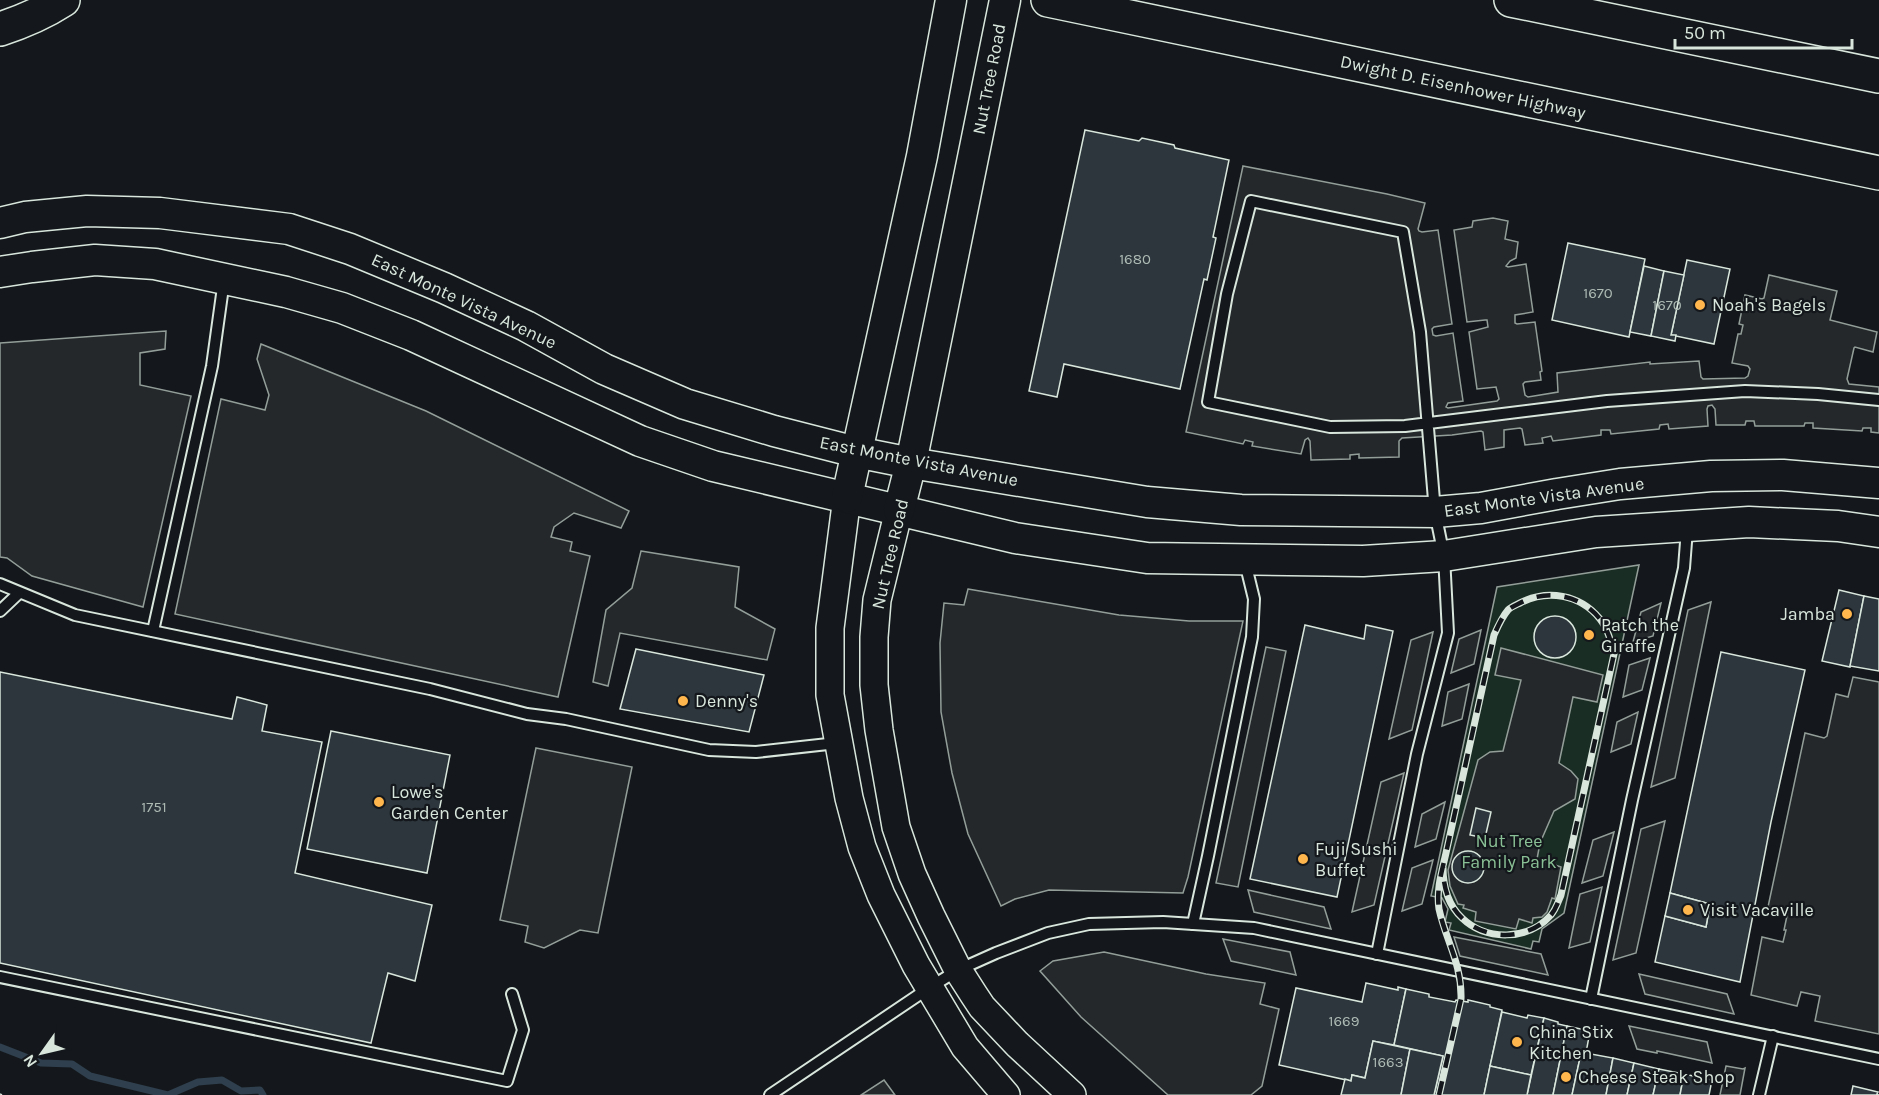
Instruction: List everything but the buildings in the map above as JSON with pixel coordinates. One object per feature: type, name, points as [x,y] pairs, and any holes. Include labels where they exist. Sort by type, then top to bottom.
[{"type":"highway","points":[[0,28],[19,23],[63,0]]},
{"type":"highway","name":"Dwight D. Eisenhower Highway","points":[[1048,0],[1879,173]]},
{"type":"highway","points":[[1511,0],[1879,76]]},
{"type":"highway","points":[[1562,0],[1642,26]]},
{"type":"main road","points":[[847,497],[922,156],[951,0]]},
{"type":"main road","name":"Nut Tree Road","points":[[899,510],[911,463],[1005,0]]},
{"type":"main road","name":"East Monte Vista Avenue","points":[[0,223],[25,217],[87,211],[160,213],[289,229],[350,249],[444,288],[526,326],[604,369],[685,404],[774,431],[856,452],[1147,502],[1241,510],[1435,512],[1481,508],[1620,484],[1711,476],[1784,475],[1879,483]]},
{"type":"main road","points":[[0,272],[95,260],[155,264],[286,292],[342,308],[411,335],[640,441],[714,466],[1015,538],[1147,558],[1363,561],[1444,556],[1596,532],[1749,522],[1838,526],[1879,532]]},
{"type":"street","points":[[847,497],[830,628],[830,695],[837,743],[862,847],[881,895],[929,988],[965,1047],[1006,1095]]},
{"type":"street","name":"Nut Tree Road","points":[[899,510],[877,600],[874,637],[874,685],[879,730],[896,827],[931,916],[958,970],[982,1007],[1017,1044],[1072,1095]]},
{"type":"lane","points":[[1377,954],[1417,754],[1448,633],[1444,556],[1435,512],[1427,422],[1420,332],[1403,232],[1251,201],[1227,294],[1208,402],[1330,426],[1405,426],[1427,422],[1607,401],[1735,391],[1818,394],[1879,400]]},
{"type":"lane","points":[[153,631],[212,366],[224,280]]},
{"type":"lane","points":[[1591,999],[1683,568],[1687,525]]},
{"type":"lane","points":[[1193,924],[1252,637],[1254,599],[1244,560]]},
{"type":"lane","points":[[0,584],[75,615],[430,689],[527,714],[566,719],[708,750],[756,752],[837,743]]},
{"type":"lane","points":[[0,611],[20,593]]},
{"type":"lane","points":[[770,1095],[958,970],[996,952],[1048,933],[1089,924],[1163,922],[1254,928],[1879,1059]]},
{"type":"lane","points":[[0,977],[507,1081],[523,1030],[512,994]]},
{"type":"lane","points":[[1759,1095],[1773,1036]]},
{"type":"green space","name":"Nut Tree Family Park","points":[[1639,565],[1564,913],[1542,929],[1539,942],[1533,941],[1531,949],[1449,930],[1451,923],[1445,922],[1448,909],[1442,898],[1431,896],[1497,587]]},
{"type":"shaded area","points":[[1243,166],[1425,203],[1418,229],[1422,232],[1438,230],[1452,324],[1434,327],[1433,335],[1453,333],[1463,401],[1448,403],[1446,407],[1448,408],[1499,399],[1496,387],[1477,389],[1469,332],[1488,327],[1487,320],[1467,322],[1454,230],[1472,227],[1473,221],[1493,218],[1508,221],[1505,239],[1518,242],[1516,258],[1506,266],[1526,264],[1533,312],[1515,315],[1515,323],[1535,322],[1542,371],[1540,372],[1541,380],[1523,384],[1525,395],[1528,397],[1558,392],[1557,373],[1650,362],[1650,364],[1699,361],[1703,379],[1745,378],[1750,369],[1748,366],[1732,363],[1738,334],[1741,334],[1743,325],[1739,324],[1745,295],[1764,298],[1769,275],[1837,291],[1830,320],[1877,332],[1873,352],[1854,348],[1847,379],[1849,384],[1879,387],[1879,433],[1871,432],[1871,428],[1863,428],[1862,431],[1813,428],[1813,423],[1805,423],[1804,426],[1755,426],[1754,421],[1746,421],[1745,425],[1716,425],[1715,409],[1712,405],[1707,409],[1708,426],[1669,429],[1668,424],[1660,425],[1659,429],[1611,434],[1610,430],[1601,430],[1601,435],[1553,441],[1551,436],[1542,438],[1543,443],[1525,445],[1520,428],[1504,430],[1504,447],[1485,450],[1481,431],[1402,438],[1399,441],[1399,457],[1359,458],[1359,454],[1350,455],[1350,459],[1311,460],[1308,438],[1305,440],[1301,454],[1252,446],[1253,442],[1245,440],[1243,444],[1186,432]]},
{"type":"shaded area","points":[[166,331],[165,349],[140,353],[140,385],[191,396],[143,607],[32,576],[7,558],[0,557],[0,343]]},
{"type":"shaded area","points":[[261,344],[426,411],[629,511],[621,528],[574,513],[554,527],[551,537],[572,542],[570,551],[590,556],[558,697],[175,614],[221,399],[265,410],[269,395],[257,359]]},
{"type":"shaded area","points":[[641,551],[739,567],[735,607],[775,629],[767,660],[620,633],[608,686],[593,682],[606,610],[632,588]]},
{"type":"shaded area","points":[[968,589],[1119,615],[1189,621],[1243,621],[1183,893],[1049,890],[1015,899],[1001,906],[968,834],[952,773],[941,712],[940,643],[944,603],[964,605]]},
{"type":"shaded area","points":[[1711,602],[1675,778],[1651,787],[1688,610]]},
{"type":"shaded area","points":[[1661,603],[1653,636],[1633,642],[1641,612]]},
{"type":"shaded area","points":[[1481,630],[1474,664],[1451,673],[1459,639]]},
{"type":"shaded area","points":[[1433,632],[1412,730],[1389,739],[1411,640]]},
{"type":"shaded area","points":[[1266,647],[1286,651],[1238,887],[1216,883]]},
{"type":"shaded area","points":[[1501,648],[1603,675],[1597,702],[1573,697],[1559,763],[1578,779],[1575,799],[1554,811],[1540,843],[1537,859],[1561,867],[1555,899],[1552,898],[1547,912],[1542,917],[1533,918],[1532,923],[1519,919],[1516,929],[1475,921],[1476,912],[1458,904],[1450,886],[1448,870],[1478,760],[1490,752],[1503,751],[1521,680],[1495,675]]},
{"type":"shaded area","points":[[1650,658],[1642,690],[1623,697],[1629,665]]},
{"type":"shaded area","points":[[1853,677],[1879,682],[1879,1034],[1815,1021],[1820,996],[1801,992],[1797,1006],[1751,995],[1762,937],[1783,942],[1786,930],[1784,930],[1788,911],[1768,907],[1805,733],[1824,738],[1827,736],[1836,694],[1848,697]]},
{"type":"shaded area","points":[[1469,684],[1462,719],[1442,726],[1448,692]]},
{"type":"shaded area","points":[[1638,712],[1631,744],[1611,752],[1617,722]]},
{"type":"shaded area","points":[[536,748],[632,767],[598,933],[580,930],[544,948],[525,942],[528,926],[500,920]]},
{"type":"shaded area","points":[[1404,773],[1374,905],[1352,912],[1381,782]]},
{"type":"shaded area","points":[[1445,802],[1436,839],[1415,847],[1422,814]]},
{"type":"shaded area","points":[[1665,821],[1636,953],[1613,960],[1641,829]]},
{"type":"shaded area","points":[[1614,832],[1603,876],[1582,883],[1593,840]]},
{"type":"shaded area","points":[[1433,860],[1422,904],[1402,911],[1412,868]]},
{"type":"shaded area","points":[[1602,887],[1590,942],[1569,948],[1580,894]]},
{"type":"shaded area","points":[[1248,890],[1324,907],[1331,929],[1254,912]]},
{"type":"shaded area","points":[[1454,937],[1541,954],[1548,975],[1460,956]]},
{"type":"shaded area","points":[[1223,939],[1290,952],[1296,975],[1231,961]]},
{"type":"shaded area","points":[[1104,952],[1206,974],[1265,983],[1260,1004],[1279,1009],[1262,1086],[1251,1095],[1168,1095],[1081,1017],[1040,971],[1053,961]]},
{"type":"shaded area","points":[[1639,974],[1727,994],[1734,1014],[1645,994]]},
{"type":"shaded area","points":[[1629,1026],[1707,1042],[1712,1063],[1637,1049]]},
{"type":"shaded area","points":[[1726,1066],[1745,1068],[1740,1095],[1720,1095]]},
{"type":"shaded area","points":[[884,1080],[895,1095],[861,1095]]},
{"type":"waterway","points":[[0,1047],[41,1063],[72,1064],[90,1076],[168,1095],[198,1082],[222,1080],[241,1091],[260,1090],[263,1095]]},
{"type":"railway","points":[[1439,1095],[1461,999],[1459,975],[1439,909],[1439,888],[1441,874],[1494,635],[1508,610],[1530,599],[1541,596],[1563,596],[1583,604],[1603,623],[1614,654],[1561,895],[1556,908],[1542,924],[1531,930],[1507,935],[1483,931],[1472,926],[1453,907],[1445,888],[1443,867]]},
{"type":"place","name":"Noah's Bagels","points":[[1700,305]]},
{"type":"place","name":"Jamba","points":[[1847,614]]},
{"type":"place","name":"Patch the Giraffe","points":[[1589,635]]},
{"type":"place","name":"Denny's","points":[[683,701]]},
{"type":"place","name":"Lowe's Garden Center","points":[[379,802]]},
{"type":"place","name":"Fuji Sushi Buffet","points":[[1303,859]]},
{"type":"place","name":"Visit Vacaville","points":[[1688,910]]},
{"type":"place","name":"China Stix Kitchen","points":[[1517,1042]]},
{"type":"place","name":"Cheese Steak Shop","points":[[1566,1077]]}]
